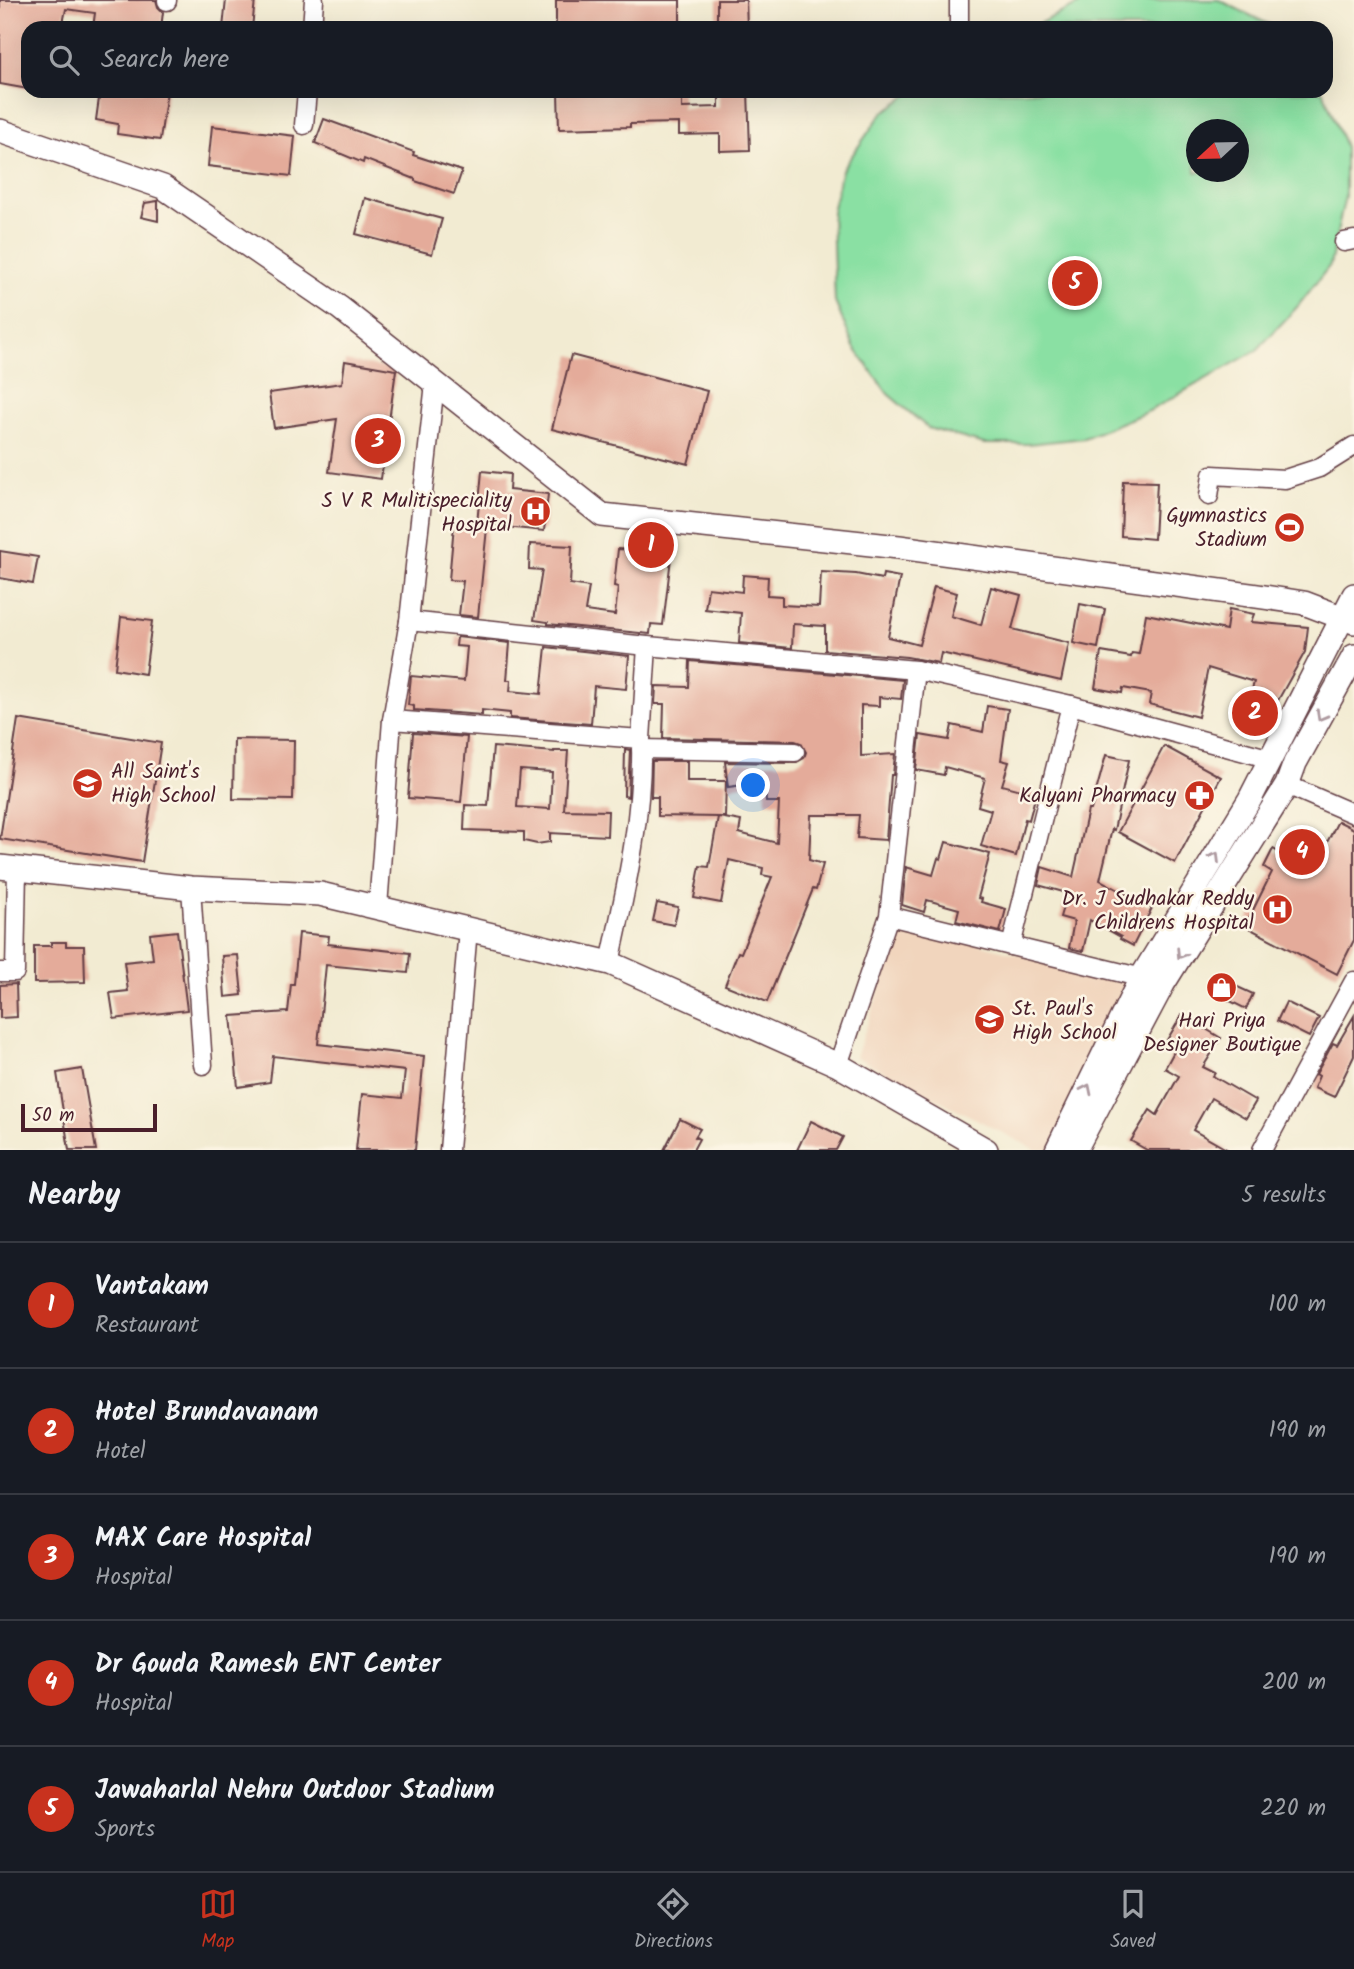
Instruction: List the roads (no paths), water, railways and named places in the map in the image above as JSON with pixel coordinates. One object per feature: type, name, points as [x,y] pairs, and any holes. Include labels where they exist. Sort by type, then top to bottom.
[{"type":"street","points":[[312,21],[314,0]]},
{"type":"street","points":[[959,0],[959,21]]},
{"type":"street","points":[[304,125],[306,98]]},
{"type":"street","points":[[0,131],[163,187],[340,308],[602,515],[899,547],[1230,592],[1304,603],[1348,619]]},
{"type":"street","points":[[378,907],[393,720],[409,621],[435,383]]},
{"type":"street","points":[[1209,496],[1212,475],[1284,480],[1319,468],[1354,446]]},
{"type":"street","points":[[1057,1150],[1348,619],[1354,595]]},
{"type":"street","points":[[409,621],[916,670],[1071,705],[1270,759]]},
{"type":"street","points":[[610,963],[635,848],[642,780],[641,744],[647,646]]},
{"type":"street","points":[[1075,1150],[1152,981],[1287,785],[1295,763],[1354,656]]},
{"type":"street","points":[[838,1065],[889,916],[916,670]]},
{"type":"street","points":[[1011,946],[1071,705]]},
{"type":"street","points":[[393,720],[641,744],[795,752]]},
{"type":"street","points":[[1287,785],[1354,814]]},
{"type":"street","points":[[0,972],[15,972],[9,868],[191,888],[320,894],[610,963],[838,1065],[986,1150]]},
{"type":"street","points":[[191,888],[204,1065]]},
{"type":"street","points":[[889,916],[1152,981]]},
{"type":"street","points":[[451,1149],[468,929]]},
{"type":"street","points":[[1262,1150],[1354,981]]},
{"type":"place","name":"Jawaharlal Nehru Outdoor Stadium","points":[[1075,283]]},
{"type":"place","name":"MAX Care Hospital","points":[[378,441]]},
{"type":"place","name":"S V R Mulitispeciality Hospital","points":[[535,512]]},
{"type":"place","name":"Gymnastics Stadium","points":[[1290,527]]},
{"type":"place","name":"Vantakam","points":[[651,545]]},
{"type":"place","name":"Hotel Brundavanam","points":[[1255,713]]},
{"type":"place","name":"All Saint's High School","points":[[88,783]]},
{"type":"place","name":"Kalyani Pharmacy","points":[[1199,795]]},
{"type":"place","name":"Dr Gouda Ramesh ENT Center","points":[[1302,852]]},
{"type":"place","name":"Dr. J Sudhakar Reddy Childrens Hospital","points":[[1277,910]]},
{"type":"place","name":"Hari Priya Designer Boutique","points":[[1222,988]]},
{"type":"place","name":"St. Paul's High School","points":[[989,1020]]}]
